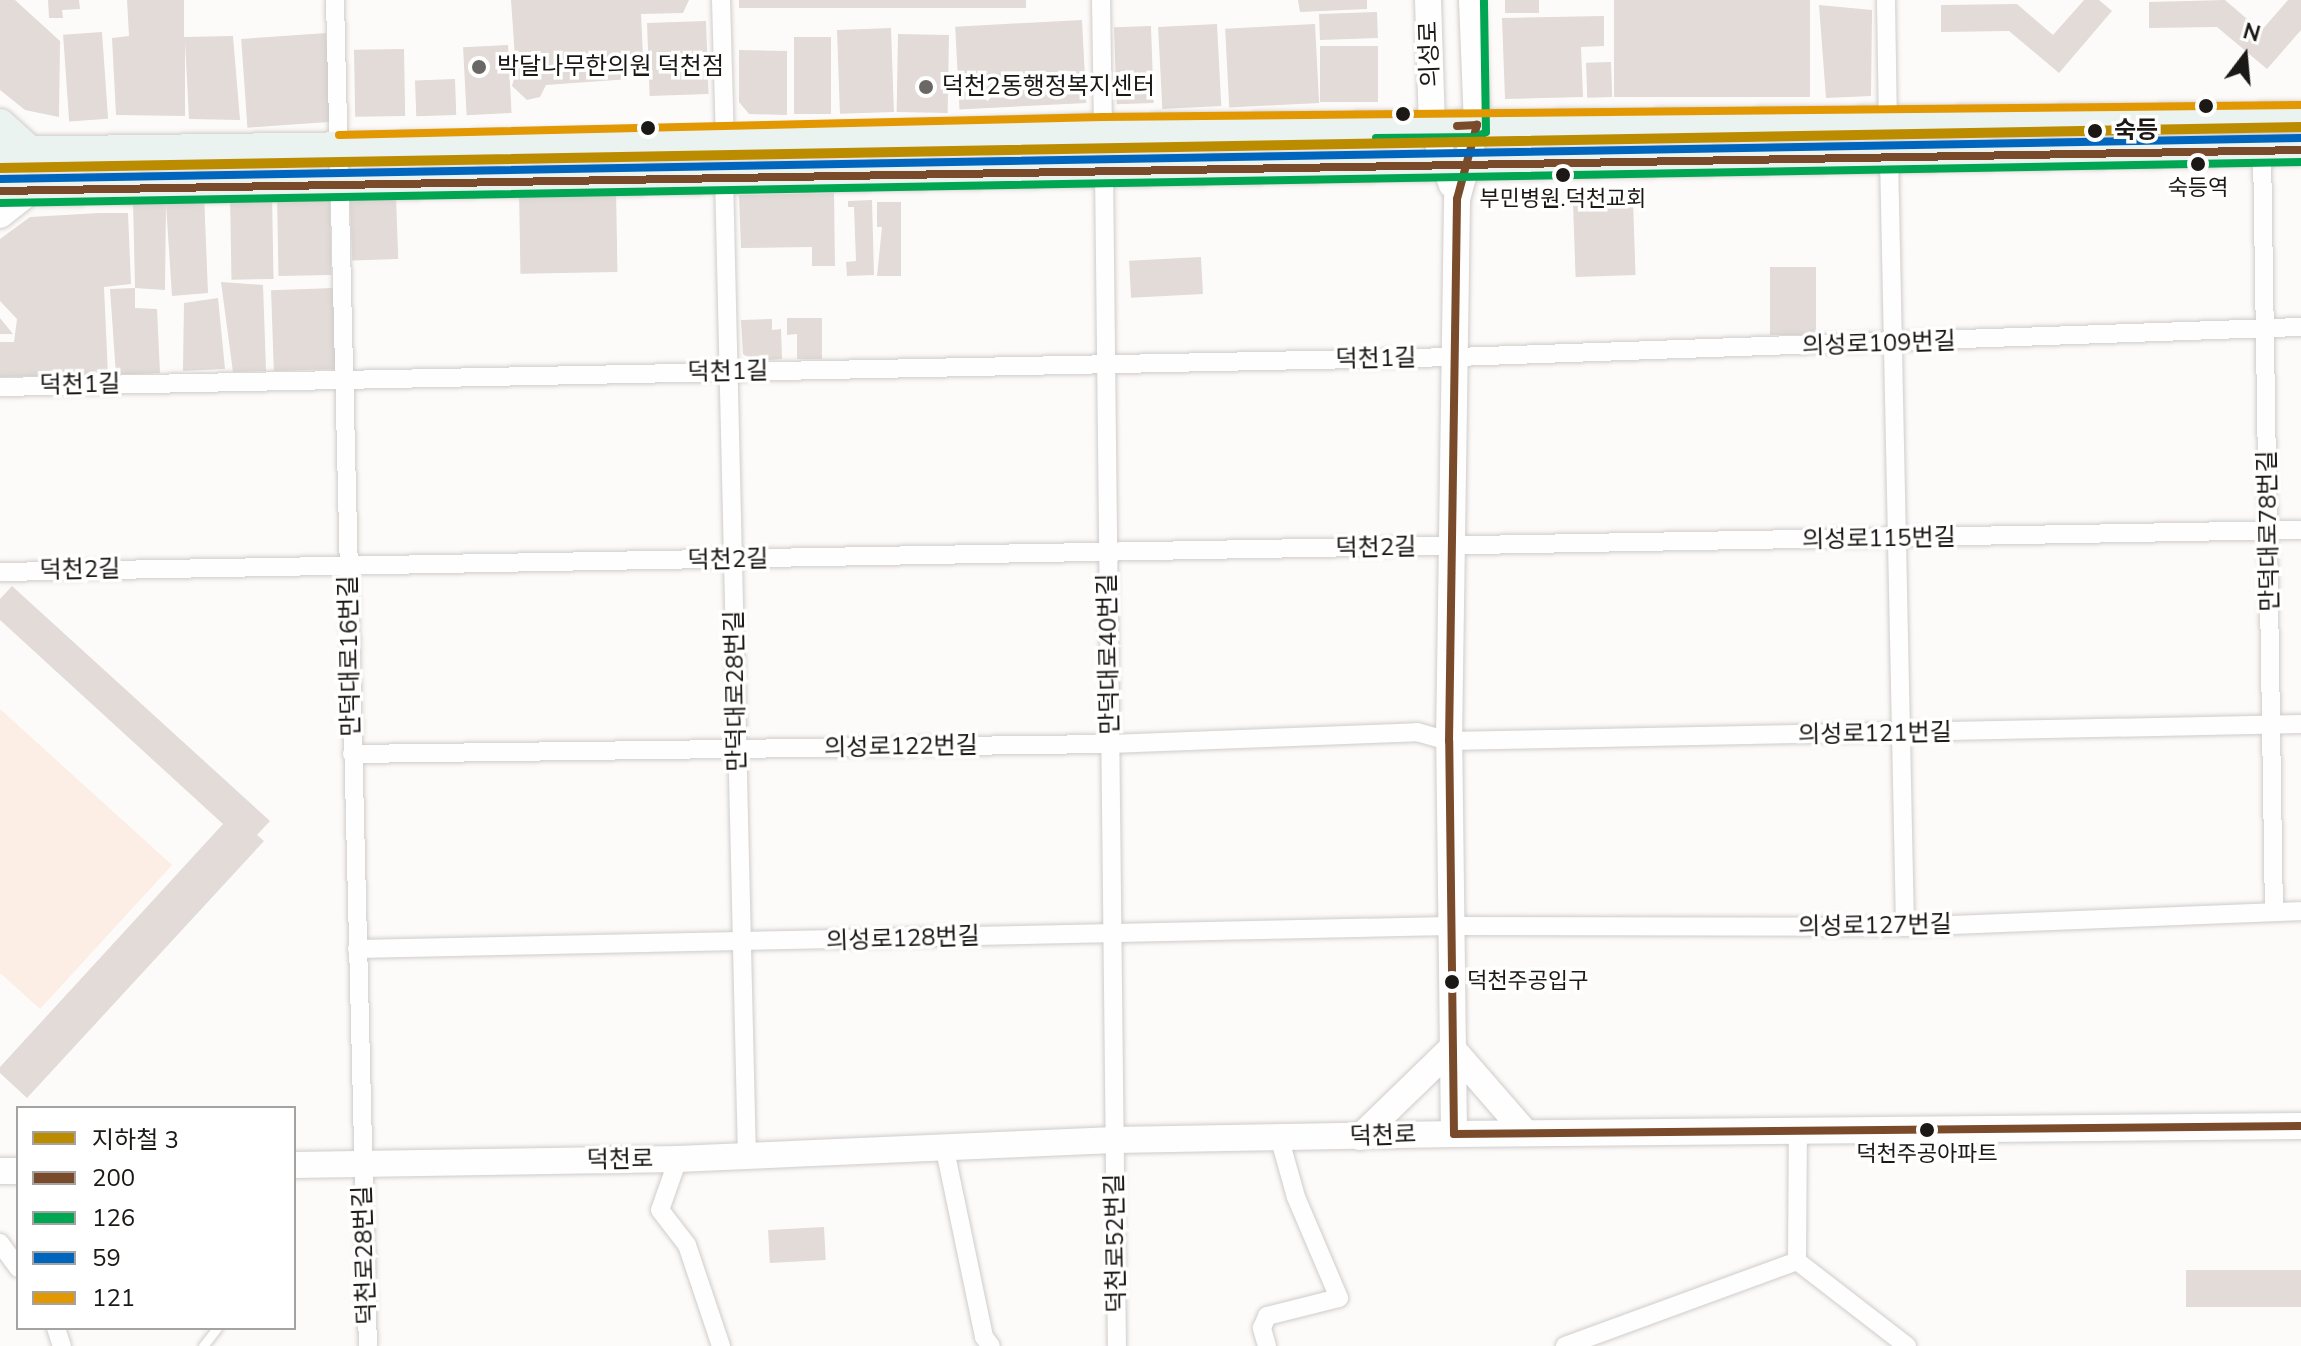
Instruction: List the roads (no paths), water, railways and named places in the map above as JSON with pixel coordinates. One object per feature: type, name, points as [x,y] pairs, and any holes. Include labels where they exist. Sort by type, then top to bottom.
[{"type":"main road","points":[[1428,3],[1438,33],[1452,43],[1463,36],[1469,3]]},
{"type":"main road","name":"의성로","points":[[1428,3],[1432,126],[1456,165]]},
{"type":"main road","name":"의성로","points":[[1454,1134],[1449,741],[1456,547],[1456,165],[1477,125],[1469,3]]},
{"type":"main road","points":[[0,152],[725,142],[1103,129],[2301,117]]},
{"type":"main road","points":[[0,124],[31,152]]},
{"type":"main road","points":[[0,191],[2301,150]]},
{"type":"main road","points":[[0,215],[33,189]]},
{"type":"main road","points":[[1360,1137],[1452,1048],[1526,1133]]},
{"type":"main road","name":"덕천로","points":[[296,1165],[747,1157],[1115,1140],[2301,1126]]},
{"type":"street","name":"만덕대로16번길","points":[[335,0],[361,1164]]},
{"type":"street","points":[[721,0],[725,142]]},
{"type":"street","points":[[1101,0],[1103,129]]},
{"type":"street","points":[[1886,0],[1888,122]]},
{"type":"street","name":"만덕대로78번길","points":[[2262,150],[2274,911]]},
{"type":"street","points":[[1889,156],[1905,927]]},
{"type":"street","name":"만덕대로40번길","points":[[1104,169],[1115,1140]]},
{"type":"street","name":"만덕대로28번길","points":[[724,176],[747,1157]]},
{"type":"street","name":"의성로109번길","points":[[1457,357],[1893,344],[2301,327]]},
{"type":"street","name":"덕천1길","points":[[0,387],[1457,357]]},
{"type":"street","name":"의성로115번길","points":[[1456,547],[2301,530]]},
{"type":"street","name":"덕천2길","points":[[0,572],[1456,547]]},
{"type":"street","name":"의성로121번길","points":[[1449,741],[2301,724]]},
{"type":"street","name":"의성로122번길","points":[[352,754],[1110,744],[1417,732],[1449,741]]},
{"type":"street","name":"의성로127번길","points":[[1449,926],[1905,927],[2301,911]]},
{"type":"street","name":"의성로128번길","points":[[357,949],[742,944],[1449,926]]},
{"type":"street","points":[[1797,1261],[1798,1131]]},
{"type":"street","name":"덕천로52번길","points":[[1115,1140],[1117,1346]]},
{"type":"street","points":[[1267,1346],[1262,1328],[1267,1316],[1339,1298],[1296,1197],[1280,1140]]},
{"type":"street","points":[[945,1150],[987,1341]]},
{"type":"street","points":[[678,1159],[660,1210],[687,1245],[721,1346]]},
{"type":"street","name":"덕천로28번길","points":[[361,1164],[368,1346]]},
{"type":"street","points":[[0,1243],[16,1265]]},
{"type":"street","points":[[1565,1346],[1797,1261]]},
{"type":"street","points":[[1797,1261],[1907,1346]]},
{"type":"lane","points":[[203,1346],[215,1330]]},
{"type":"metro line","name":"3","points":[[0,168],[2301,127]]},
{"type":"place","name":"박달나무한의원 덕천점","points":[[479,67]]},
{"type":"place","name":"덕천2동행정복지센터","points":[[926,87]]},
{"type":"place","name":"숙등","points":[[2095,131]]},
{"type":"place","name":"숙등역","points":[[2198,164]]},
{"type":"place","name":"부민병원.덕천교회","points":[[1563,175]]},
{"type":"place","name":"덕천주공입구","points":[[1452,982]]},
{"type":"place","name":"덕천주공아파트","points":[[1927,1130]]}]
